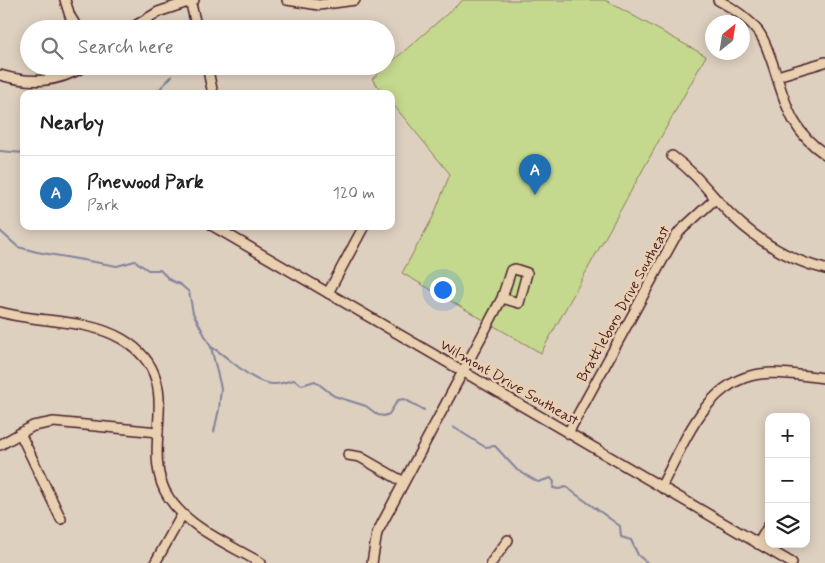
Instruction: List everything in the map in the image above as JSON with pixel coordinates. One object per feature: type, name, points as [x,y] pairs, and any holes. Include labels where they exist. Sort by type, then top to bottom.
[{"type":"street","points":[[65,0],[72,20]]},
{"type":"street","points":[[145,20],[158,12],[191,0],[195,20]]},
{"type":"street","points":[[287,0],[319,5],[355,0]]},
{"type":"street","points":[[718,0],[746,17],[758,31],[768,49],[786,109],[804,137],[825,154]]},
{"type":"street","points":[[777,76],[825,62]]},
{"type":"street","points":[[0,75],[32,82],[46,82],[68,75]]},
{"type":"street","points":[[209,75],[213,90]]},
{"type":"street","points":[[672,156],[687,166],[746,230],[766,244],[796,260],[825,269]]},
{"type":"street","name":"Brattleboro Drive Southeast","points":[[568,433],[674,239],[715,198]]},
{"type":"street","name":"Wilmont Drive Southeast","points":[[220,230],[792,563]]},
{"type":"street","points":[[328,293],[362,230]]},
{"type":"street","points":[[372,563],[377,533],[402,481],[502,298]]},
{"type":"street","points":[[0,312],[100,329],[126,342],[149,365],[158,385],[161,406],[157,468],[168,496],[182,515],[261,563]]},
{"type":"street","points":[[661,487],[706,406],[720,391],[733,382],[766,373],[825,378]]},
{"type":"street","points":[[0,445],[34,426],[54,422],[158,432]]},
{"type":"street","points":[[20,433],[61,519]]},
{"type":"street","points":[[348,455],[360,457],[402,481]]},
{"type":"street","points":[[156,563],[182,515]]},
{"type":"street","points":[[758,544],[765,533]]},
{"type":"street","points":[[491,563],[508,540]]},
{"type":"green space","points":[[463,0],[605,0],[705,55],[541,353],[402,273],[433,217],[450,174],[395,107],[395,90],[381,90],[372,79],[377,75],[395,75],[395,59]]},
{"type":"waterway","points":[[159,90],[172,76]]},
{"type":"waterway","points":[[0,151],[20,153]]},
{"type":"waterway","points":[[0,231],[18,247],[37,252],[117,266],[135,261],[148,270],[160,270],[170,280],[181,285],[189,292],[193,313],[211,347],[221,388],[214,432]]},
{"type":"waterway","points":[[211,347],[250,375],[267,383],[277,384],[294,380],[302,385],[315,381],[334,396],[366,406],[378,415],[384,416],[389,414],[398,400],[404,399],[424,410]]},
{"type":"waterway","points":[[453,427],[485,447],[495,446],[517,470],[538,482],[551,478],[554,482],[553,488],[566,487],[620,526],[621,537],[631,540],[638,555],[647,563]]},
{"type":"place","name":"Pinewood Park","points":[[535,195]]}]
